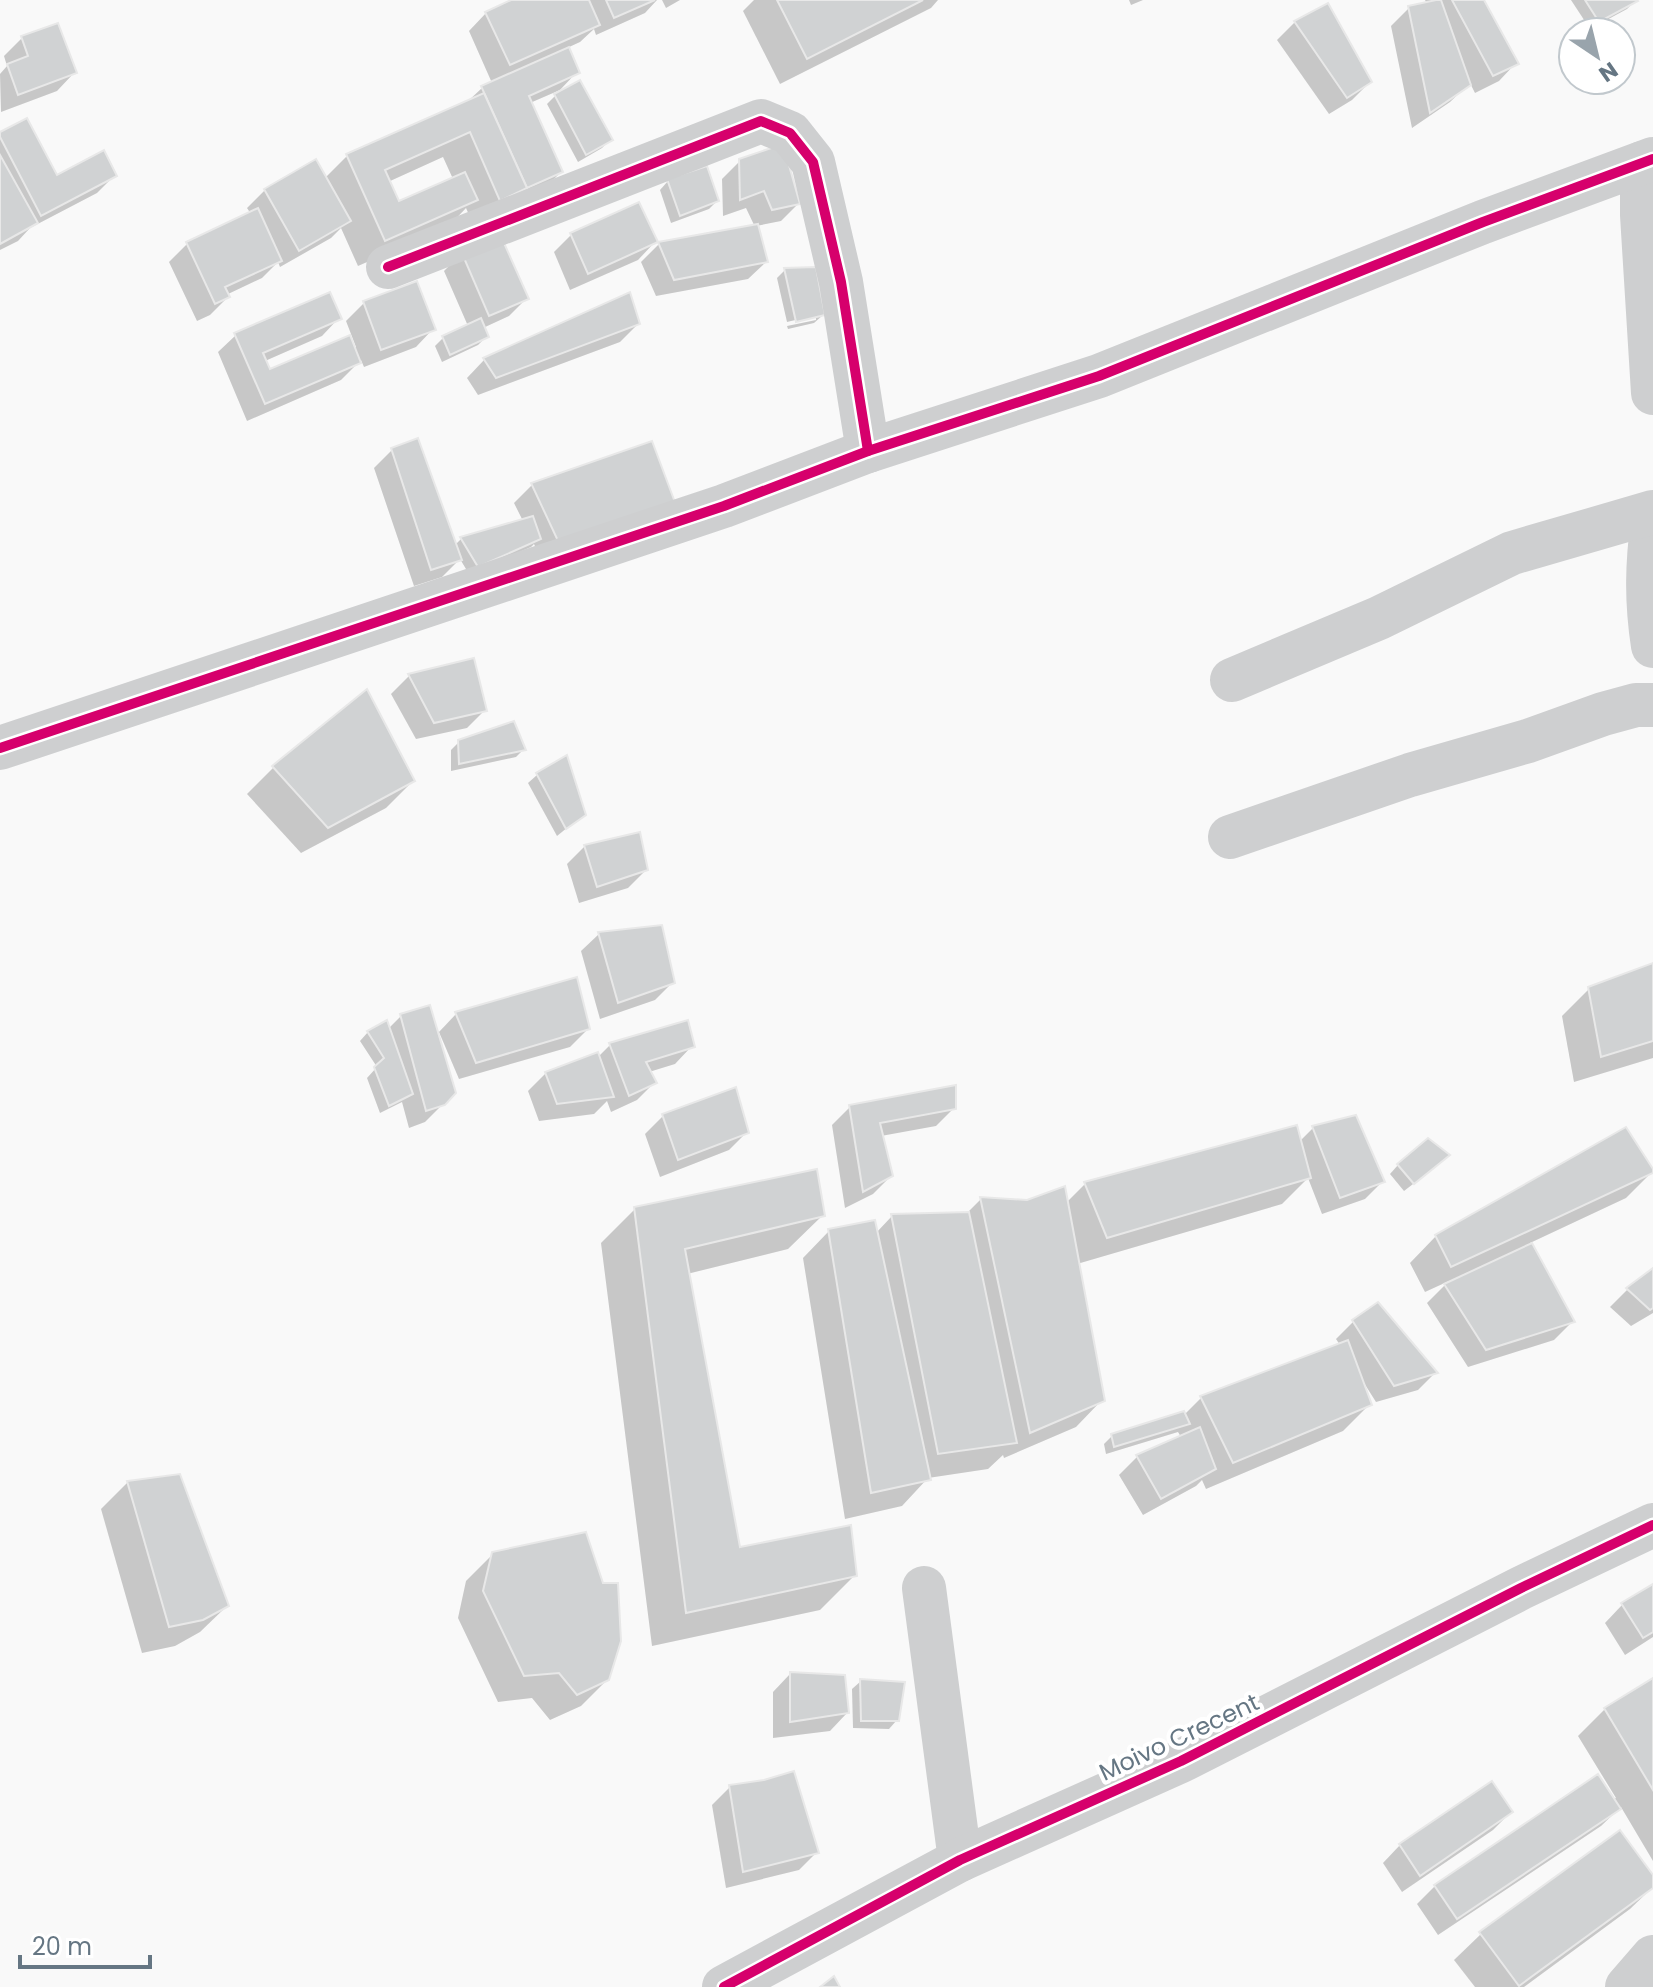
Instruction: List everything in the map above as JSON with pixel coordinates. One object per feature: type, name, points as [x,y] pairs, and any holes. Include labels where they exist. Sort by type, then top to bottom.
[{"type":"street","points":[[388,267],[761,121],[790,133],[813,162],[841,282],[868,451]]},
{"type":"street","points":[[0,748],[724,506],[868,451],[1099,376],[1469,228],[1648,161],[1642,215],[1653,393]]},
{"type":"street","points":[[1232,680],[1379,618],[1512,553],[1653,512]]},
{"type":"street","points":[[1653,518],[1647,590],[1653,646]]},
{"type":"street","points":[[1230,837],[1410,775],[1528,741],[1603,714],[1636,705],[1653,705]]},
{"type":"street","name":"Moivo Crecent","points":[[724,1987],[960,1860],[1181,1761],[1521,1588],[1653,1525]]},
{"type":"street","points":[[924,1588],[960,1860]]},
{"type":"street","points":[[1627,1987],[1653,1957]]},
{"type":"building","points":[[511,0],[589,0],[600,25],[510,65],[485,12]]},
{"type":"building","points":[[606,0],[655,0],[614,18]]},
{"type":"building","points":[[777,0],[923,0],[807,59]]},
{"type":"building","points":[[1441,0],[1471,85],[1430,113],[1408,6]]},
{"type":"building","points":[[1452,0],[1484,0],[1519,64],[1493,76]]},
{"type":"building","points":[[1585,0],[1638,1],[1610,16],[1595,16]]},
{"type":"building","points":[[1328,3],[1372,82],[1347,98],[1294,21]]},
{"type":"building","points":[[58,23],[77,73],[18,95],[7,64],[28,56],[21,36]]},
{"type":"building","points":[[569,47],[580,73],[529,96],[563,172],[527,188],[481,86]]},
{"type":"building","points":[[580,80],[613,140],[586,155],[554,94]]},
{"type":"building","points":[[484,93],[527,188],[500,201],[470,132],[385,170],[399,201],[465,172],[478,200],[385,241],[346,154]]},
{"type":"building","points":[[27,118],[57,175],[104,150],[117,176],[41,216],[0,137],[0,132]]},
{"type":"building","points":[[783,144],[800,204],[772,210],[764,191],[740,200],[739,159]]},
{"type":"building","points":[[0,155],[38,223],[0,244]]},
{"type":"building","points":[[316,159],[351,221],[299,251],[264,189]]},
{"type":"building","points":[[707,166],[719,201],[680,216],[667,179]]},
{"type":"building","points":[[639,202],[658,242],[588,274],[570,233]]},
{"type":"building","points":[[258,208],[282,261],[225,287],[230,297],[215,304],[186,242]]},
{"type":"building","points":[[758,224],[768,262],[674,280],[658,242]]},
{"type":"building","points":[[500,234],[529,299],[489,316],[461,251]]},
{"type":"building","points":[[816,267],[825,315],[796,322],[784,268]]},
{"type":"building","points":[[417,281],[436,330],[381,350],[363,301]]},
{"type":"building","points":[[330,292],[342,319],[263,353],[270,369],[350,335],[361,363],[265,404],[234,333]]},
{"type":"building","points":[[630,292],[640,324],[496,378],[483,358]]},
{"type":"building","points":[[481,318],[489,337],[450,355],[442,336]]},
{"type":"building","points":[[418,438],[462,560],[431,570],[391,448]]},
{"type":"building","points":[[652,441],[676,505],[559,543],[531,483]]},
{"type":"building","points":[[533,516],[541,539],[478,567],[460,537]]},
{"type":"building","points":[[474,658],[487,711],[434,723],[408,674]]},
{"type":"building","points":[[367,689],[415,781],[328,828],[272,766]]},
{"type":"building","points":[[514,721],[526,750],[459,764],[458,740]]},
{"type":"building","points":[[567,755],[586,815],[566,829],[536,773]]},
{"type":"building","points":[[640,832],[648,870],[597,887],[584,845]]},
{"type":"building","points":[[662,925],[675,983],[618,1003],[598,932]]},
{"type":"building","points":[[1653,963],[1653,1041],[1601,1057],[1588,987]]},
{"type":"building","points":[[577,977],[590,1029],[476,1063],[455,1012]]},
{"type":"building","points":[[430,1005],[456,1093],[445,1105],[426,1111],[400,1014]]},
{"type":"building","points":[[387,1020],[413,1094],[389,1106],[374,1067],[384,1058],[367,1031]]},
{"type":"building","points":[[688,1020],[695,1047],[646,1062],[657,1083],[629,1096],[609,1043]]},
{"type":"building","points":[[598,1052],[614,1097],[557,1104],[545,1072]]},
{"type":"building","points":[[956,1085],[956,1109],[880,1123],[893,1176],[863,1192],[849,1105]]},
{"type":"building","points":[[736,1087],[749,1133],[678,1160],[662,1114]]},
{"type":"building","points":[[1356,1115],[1385,1182],[1340,1198],[1312,1126]]},
{"type":"building","points":[[1297,1125],[1311,1178],[1107,1238],[1084,1182]]},
{"type":"building","points":[[1626,1127],[1653,1173],[1451,1267],[1435,1235]]},
{"type":"building","points":[[1428,1138],[1450,1155],[1414,1184],[1397,1164]]},
{"type":"building","points":[[817,1169],[825,1216],[685,1249],[740,1547],[851,1525],[857,1576],[686,1613],[634,1207]]},
{"type":"building","points":[[1065,1186],[1105,1401],[1030,1433],[980,1197],[1027,1200]]},
{"type":"building","points":[[969,1212],[1017,1443],[938,1454],[891,1214]]},
{"type":"building","points":[[875,1220],[931,1480],[871,1493],[828,1229]]},
{"type":"building","points":[[1532,1243],[1575,1322],[1486,1350],[1444,1284]]},
{"type":"building","points":[[1653,1268],[1653,1308],[1650,1310],[1626,1288]]},
{"type":"building","points":[[1378,1302],[1438,1373],[1394,1386],[1352,1320]]},
{"type":"building","points":[[1348,1340],[1372,1405],[1233,1463],[1200,1396]]},
{"type":"building","points":[[1184,1411],[1190,1424],[1114,1447],[1111,1434]]},
{"type":"building","points":[[1200,1427],[1216,1469],[1161,1499],[1136,1455]]},
{"type":"building","points":[[180,1474],[229,1606],[203,1620],[169,1627],[127,1481]]},
{"type":"building","points":[[586,1532],[603,1583],[618,1583],[621,1641],[609,1680],[577,1695],[559,1673],[524,1676],[483,1591],[492,1552]]},
{"type":"building","points":[[1653,1584],[1653,1632],[1643,1638],[1621,1603]]},
{"type":"building","points":[[790,1672],[845,1675],[849,1713],[790,1722]]},
{"type":"building","points":[[1653,1678],[1653,1790],[1604,1708]]},
{"type":"building","points":[[860,1679],[905,1682],[899,1721],[861,1721]]},
{"type":"building","points":[[794,1771],[819,1853],[743,1872],[729,1785],[764,1780]]},
{"type":"building","points":[[1598,1774],[1621,1809],[1457,1919],[1434,1885]]},
{"type":"building","points":[[1492,1781],[1513,1812],[1420,1876],[1399,1844]]},
{"type":"building","points":[[1620,1830],[1653,1875],[1653,1888],[1519,1986],[1479,1932]]},
{"type":"building","points":[[834,1976],[840,1987],[820,1987]]},
{"type":"cycle path","points":[[388,267],[761,121],[790,133],[813,162],[841,282],[868,451]]},
{"type":"cycle path","points":[[0,748],[724,506],[868,451],[1099,376],[1483,222],[1653,159]]},
{"type":"cycle path","points":[[724,1987],[960,1860],[1181,1761],[1521,1588],[1653,1525]]}]
